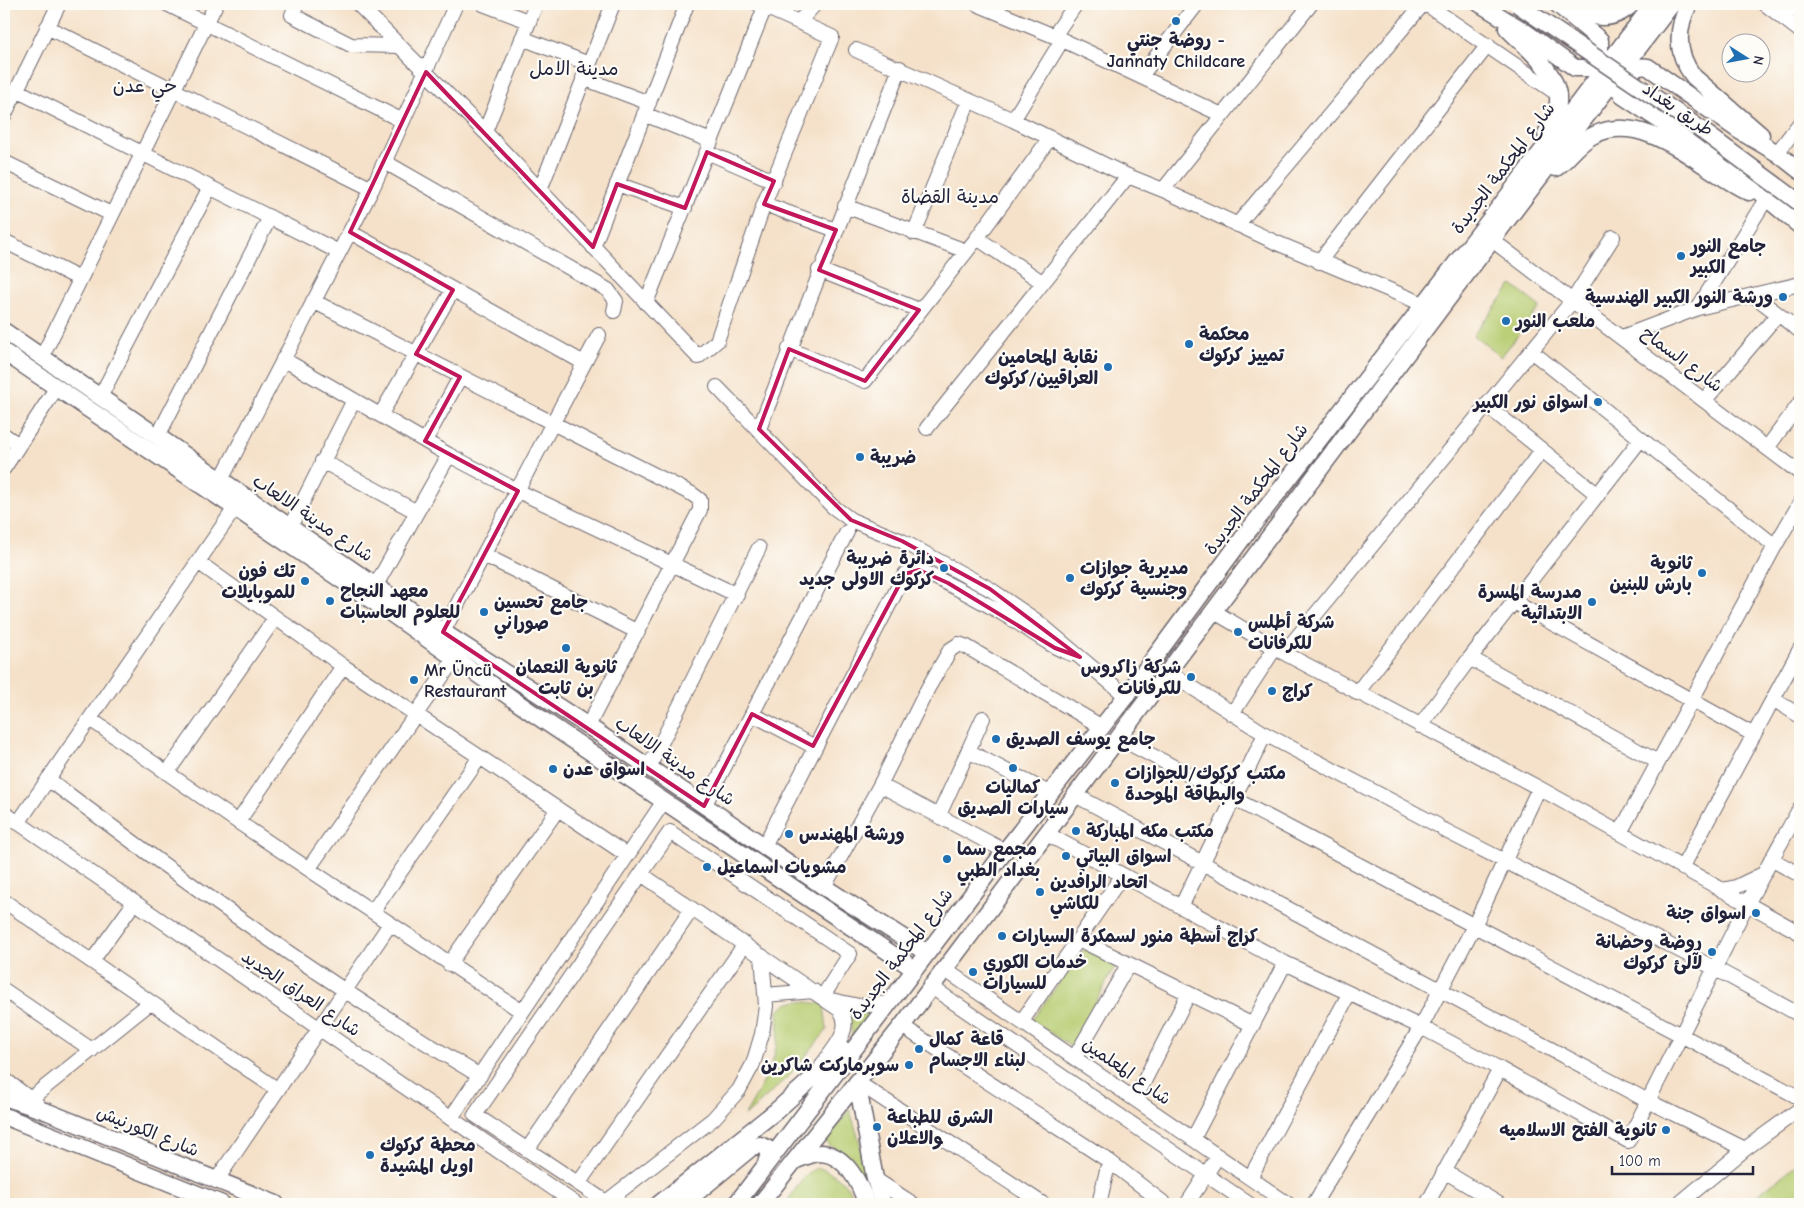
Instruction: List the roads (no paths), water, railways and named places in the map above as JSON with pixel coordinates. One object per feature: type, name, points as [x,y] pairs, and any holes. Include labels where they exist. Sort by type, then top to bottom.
[{"type":"main road","points":[[1517,4],[1685,118],[1800,202]]},
{"type":"main road","points":[[1533,4],[1691,111],[1800,190]]},
{"type":"main road","points":[[1557,4],[1589,16],[1604,18],[1612,17],[1632,4]]},
{"type":"main road","points":[[1486,8],[1524,30],[1575,68],[1587,68],[1600,51],[1600,40],[1557,4]]},
{"type":"main road","points":[[1629,48],[1653,4]]},
{"type":"main road","points":[[1629,48],[1672,4]]},
{"type":"main road","points":[[1689,4],[1682,18],[1679,32],[1679,44],[1686,66],[1694,77],[1755,129],[1777,153]]},
{"type":"main road","points":[[1486,8],[1546,70],[1556,84],[1559,95],[1557,110],[1534,173]]},
{"type":"main road","name":"شارع المحكمة الجديدة","points":[[736,1204],[1004,851],[1126,696],[1242,539],[1423,304],[1534,173],[1629,48]]},
{"type":"main road","name":"طريق بغداد","points":[[1800,171],[1777,153],[1744,134],[1648,67],[1634,69],[1619,86],[1623,96],[1728,166],[1800,226]]},
{"type":"main road","points":[[1534,173],[1564,162],[1582,143],[1592,136],[1614,128],[1627,128],[1651,134],[1727,181],[1766,199]]},
{"type":"main road","name":"شارع المحكمة الجديدة","points":[[760,1204],[902,1026],[930,986],[1047,834],[1492,240],[1534,173]]},
{"type":"main road","name":"شارع مدينة الالعاب","points":[[4,331],[443,632],[588,726],[824,887],[927,953]]},
{"type":"main road","name":"شارع مدينة الالعاب","points":[[4,352],[456,658],[531,712],[914,969]]},
{"type":"main road","points":[[531,712],[540,695]]},
{"type":"main road","points":[[659,1204],[776,1110],[871,1027]]},
{"type":"main road","points":[[857,1082],[875,1179],[883,1204]]},
{"type":"main road","name":"شارع الكورنيش","points":[[4,1097],[28,1102],[189,1170],[276,1204]]},
{"type":"main road","points":[[4,1116],[222,1204]]},
{"type":"main road","points":[[683,1204],[752,1148],[760,1146],[767,1148],[770,1154],[766,1163]]},
{"type":"main road","points":[[794,1162],[821,1153],[835,1157],[854,1178],[866,1204]]},
{"type":"main road","points":[[182,1188],[189,1170]]},
{"type":"street","points":[[4,116],[59,4]]},
{"type":"street","points":[[167,4],[207,22],[403,121]]},
{"type":"street","points":[[42,357],[216,4]]},
{"type":"street","points":[[297,4],[292,15],[351,46],[400,46]]},
{"type":"street","points":[[358,4],[485,132],[646,303],[698,357],[717,341],[764,204],[832,37],[762,5],[709,147],[646,303]]},
{"type":"street","points":[[221,480],[372,189],[456,4]]},
{"type":"street","points":[[483,4],[528,21]]},
{"type":"street","points":[[485,132],[536,4]]},
{"type":"street","points":[[540,190],[613,4]]},
{"type":"street","points":[[593,247],[688,4]]},
{"type":"street","points":[[799,22],[815,4]]},
{"type":"street","points":[[977,4],[1058,38],[1222,115]]},
{"type":"street","points":[[1013,120],[1076,4]]},
{"type":"street","points":[[1141,76],[1196,4]]},
{"type":"street","points":[[1164,190],[1311,4]]},
{"type":"street","points":[[1238,225],[1425,4],[1559,95]]},
{"type":"street","points":[[1766,4],[1800,31]]},
{"type":"street","points":[[1784,18],[1796,4]]},
{"type":"street","points":[[48,26],[372,189]]},
{"type":"street","points":[[522,38],[589,64]]},
{"type":"street","points":[[1319,262],[1488,45]]},
{"type":"street","points":[[856,50],[900,68],[1128,176],[1164,190],[1319,262],[1423,304]]},
{"type":"street","points":[[759,429],[819,270],[900,68]]},
{"type":"street","points":[[583,78],[647,108],[709,147],[774,181]]},
{"type":"street","points":[[16,90],[339,252]]},
{"type":"street","points":[[914,233],[969,100]]},
{"type":"street","points":[[1777,153],[1800,122]]},
{"type":"street","points":[[789,349],[865,382],[919,310],[977,238],[1050,138]]},
{"type":"street","points":[[4,162],[112,214]]},
{"type":"street","points":[[384,162],[608,290],[616,301],[614,311]]},
{"type":"street","points":[[927,428],[1128,176]]},
{"type":"street","points":[[617,184],[684,208]]},
{"type":"street","points":[[100,397],[210,186]]},
{"type":"street","points":[[1698,308],[1766,199]]},
{"type":"street","points":[[764,204],[836,230]]},
{"type":"street","points":[[845,206],[966,251]]},
{"type":"street","points":[[158,436],[270,217]]},
{"type":"street","points":[[350,232],[584,363]]},
{"type":"street","points":[[1232,714],[1279,650],[1573,300],[1614,237]]},
{"type":"street","points":[[977,238],[1042,282]]},
{"type":"street","name":"شارع السماح","points":[[1492,240],[1800,473]]},
{"type":"street","points":[[4,241],[80,278]]},
{"type":"street","points":[[819,270],[919,310]]},
{"type":"street","points":[[1622,338],[1698,308],[1800,284]]},
{"type":"street","points":[[381,414],[453,290]]},
{"type":"street","points":[[1752,295],[1800,331]]},
{"type":"street","points":[[313,301],[552,425],[692,494],[700,500],[700,510],[588,726]]},
{"type":"street","points":[[1705,400],[1778,314]]},
{"type":"street","points":[[443,632],[600,335]]},
{"type":"street","points":[[1531,351],[1775,546]]},
{"type":"street","points":[[283,360],[518,492],[670,566],[737,595]]},
{"type":"street","points":[[425,441],[460,377]]},
{"type":"street","points":[[4,468],[57,387]]},
{"type":"street","points":[[717,387],[832,506],[851,520],[902,540],[990,589],[1037,621],[1126,696]]},
{"type":"street","points":[[290,527],[354,400]]},
{"type":"street","points":[[1767,448],[1800,403]]},
{"type":"street","points":[[1486,405],[1598,495]]},
{"type":"street","points":[[4,435],[19,445]]},
{"type":"street","points":[[1420,726],[1470,658],[1641,439]]},
{"type":"street","points":[[1357,693],[1542,450]]},
{"type":"street","points":[[376,585],[450,455]]},
{"type":"street","points":[[322,461],[418,512]]},
{"type":"street","points":[[1620,833],[1800,503]]},
{"type":"street","points":[[18,824],[235,508]]},
{"type":"street","points":[[704,806],[847,532]]},
{"type":"street","points":[[649,767],[759,548]]},
{"type":"street","points":[[484,555],[638,632]]},
{"type":"street","points":[[198,562],[343,666],[627,855]]},
{"type":"street","points":[[764,846],[813,746],[905,574],[919,570],[948,583],[1028,629],[1055,648],[1080,656]]},
{"type":"street","points":[[1514,602],[1754,734]]},
{"type":"street","points":[[1213,611],[1357,693],[1539,788],[1800,933]]},
{"type":"street","points":[[167,773],[275,618]]},
{"type":"street","points":[[824,887],[937,673],[950,650],[959,644],[1102,727]]},
{"type":"street","points":[[1682,868],[1800,649]]},
{"type":"street","points":[[309,868],[456,658]]},
{"type":"street","points":[[1470,658],[1658,762]]},
{"type":"street","points":[[238,822],[343,666]]},
{"type":"street","points":[[1168,672],[1265,734],[1505,862],[1716,968],[1800,1015]]},
{"type":"street","points":[[1773,699],[1800,716]]},
{"type":"street","points":[[752,714],[813,746]]},
{"type":"street","points":[[939,815],[983,718]]},
{"type":"street","points":[[90,719],[238,822],[521,1011]]},
{"type":"street","points":[[1181,907],[1265,734]]},
{"type":"street","points":[[1119,738],[1800,1098]]},
{"type":"street","points":[[968,751],[1049,793]]},
{"type":"street","points":[[373,911],[480,757]]},
{"type":"street","points":[[48,780],[203,894],[403,1029],[480,1076]]},
{"type":"street","points":[[880,784],[1004,851]]},
{"type":"street","points":[[1314,1204],[1421,1028],[1474,926],[1539,788]]},
{"type":"street","points":[[1075,795],[1648,1101],[1745,1149]]},
{"type":"street","points":[[451,1118],[664,800]]},
{"type":"street","points":[[1047,834],[1286,963],[1421,1028],[1500,1069],[1628,1141],[1680,1034],[1716,968],[1747,904],[1800,808]]},
{"type":"street","points":[[449,964],[558,809]]},
{"type":"street","name":"شارع العراق الجديد","points":[[4,813],[134,904],[320,1028],[576,1204]]},
{"type":"street","points":[[762,956],[765,995],[762,1034],[753,1064],[738,1090],[723,1110],[606,1202],[475,1115],[670,832],[850,954],[822,995]]},
{"type":"street","points":[[1772,860],[1800,875]]},
{"type":"street","points":[[1722,890],[1736,887],[1764,873]]},
{"type":"street","points":[[641,874],[822,995],[842,1013],[846,1026],[842,1036],[814,1076]]},
{"type":"street","points":[[1022,1021],[1080,940],[1122,876]]},
{"type":"street","points":[[4,901],[278,1090]]},
{"type":"street","points":[[92,961],[134,904]]},
{"type":"street","points":[[527,1150],[692,909]]},
{"type":"street","points":[[216,1181],[390,924]]},
{"type":"street","points":[[1080,940],[1253,1025]]},
{"type":"street","points":[[578,1184],[745,944]]},
{"type":"street","points":[[1193,1139],[1286,963]]},
{"type":"street","points":[[1075,1058],[1128,964]]},
{"type":"street","name":"شارع المعلمين","points":[[944,969],[1288,1204]]},
{"type":"street","points":[[930,986],[1249,1204]]},
{"type":"street","points":[[4,990],[92,1050]]},
{"type":"street","points":[[1135,1099],[1188,994]]},
{"type":"street","points":[[1250,1178],[1349,994]]},
{"type":"street","points":[[765,995],[822,995],[859,1006],[888,1003]]},
{"type":"street","points":[[4,1079],[28,1102],[150,1003]]},
{"type":"street","points":[[902,1026],[1109,1161],[1165,1204]]},
{"type":"street","points":[[1427,1204],[1500,1069]]},
{"type":"street","points":[[857,1082],[1043,1204]]},
{"type":"street","points":[[1679,1204],[1745,1149],[1800,1109]]},
{"type":"street","points":[[1187,1204],[1218,1156]]},
{"type":"street","points":[[1099,1204],[1109,1161]]},
{"type":"street","points":[[1444,1171],[1499,1204]]},
{"type":"street","points":[[875,1179],[912,1204]]},
{"type":"street","points":[[551,1187],[559,1204]]},
{"type":"place","name":"روضة جنتي - Jannaty Childcare","points":[[1176,21]]},
{"type":"place","name":"جامع النور الكبير","points":[[1681,256]]},
{"type":"place","name":"ورشة النور الكبير الهندسية","points":[[1783,297]]},
{"type":"place","name":"ملعب النور","points":[[1506,321]]},
{"type":"place","name":"محكمة تمييز كركوك","points":[[1189,344]]},
{"type":"place","name":"نقابة المحامين العراقيين/كركوك","points":[[1108,367]]},
{"type":"place","name":"اسواق نور الكبير","points":[[1598,402]]},
{"type":"place","name":"ضريبة","points":[[860,457]]},
{"type":"place","name":"دائرة ضريبة كركوك الاولی جدید","points":[[944,568]]},
{"type":"place","name":"ثانوية بارش للبنين","points":[[1702,573]]},
{"type":"place","name":"مديرية جوازات وجنسية كركوك","points":[[1070,578]]},
{"type":"place","name":"تك فون للموبايلات","points":[[305,581]]},
{"type":"place","name":"معهد النجاح للعلوم الحاسبات","points":[[330,601]]},
{"type":"place","name":"مدرسة المسرة الابتدائية","points":[[1592,602]]},
{"type":"place","name":"جامع تحسين صوراني","points":[[484,612]]},
{"type":"place","name":"شركة أطلس للكرفانات","points":[[1238,632]]},
{"type":"place","name":"ثانوية النعمان بن ثابت","points":[[566,648]]},
{"type":"place","name":"شركة زاكروس للكرفانات","points":[[1191,677]]},
{"type":"place","name":"Mr Üncü Restaurant","points":[[414,680]]},
{"type":"place","name":"كراج","points":[[1272,691]]},
{"type":"place","name":"جامع يوسف الصديق","points":[[996,739]]},
{"type":"place","name":"كماليات سيارات الصديق","points":[[1013,768]]},
{"type":"place","name":"اسواق عدن","points":[[553,769]]},
{"type":"place","name":"مكتب كركوك/للجوازات والبطاقة الموحدة","points":[[1115,783]]},
{"type":"place","name":"مكتب مكه المباركة","points":[[1076,831]]},
{"type":"place","name":"ورشة المهندس","points":[[789,834]]},
{"type":"place","name":"اسواق البياتي","points":[[1066,856]]},
{"type":"place","name":"مجمع سما بغداد الطبي","points":[[947,859]]},
{"type":"place","name":"مشويات اسماعيل","points":[[707,867]]},
{"type":"place","name":"اتحاد الرافدين للكاشي","points":[[1040,892]]},
{"type":"place","name":"اسواق جنة","points":[[1756,913]]},
{"type":"place","name":"كراج أسطة منور لسمكرة السيارات","points":[[1002,936]]},
{"type":"place","name":"روضة وحضانة لآلئ كركوك","points":[[1712,952]]},
{"type":"place","name":"خدمات الكوري للسيارات","points":[[973,972]]},
{"type":"place","name":"قاعة كمال لبناء الاجسام","points":[[919,1049]]},
{"type":"place","name":"سوبرماركت شاكرين","points":[[909,1065]]},
{"type":"place","name":"الشرق للطباعة والاعلان","points":[[877,1127]]},
{"type":"place","name":"ثانوية الفتح الاسلاميه","points":[[1666,1130]]},
{"type":"place","name":"محطة كركوك اويل المشيدة","points":[[370,1155]]},
{"type":"district","name":"مدينة الامل","points":[[574,68]]},
{"type":"district","name":"حي عدن","points":[[145,85]]},
{"type":"district","name":"مدينة القضاة","points":[[950,196]]}]
